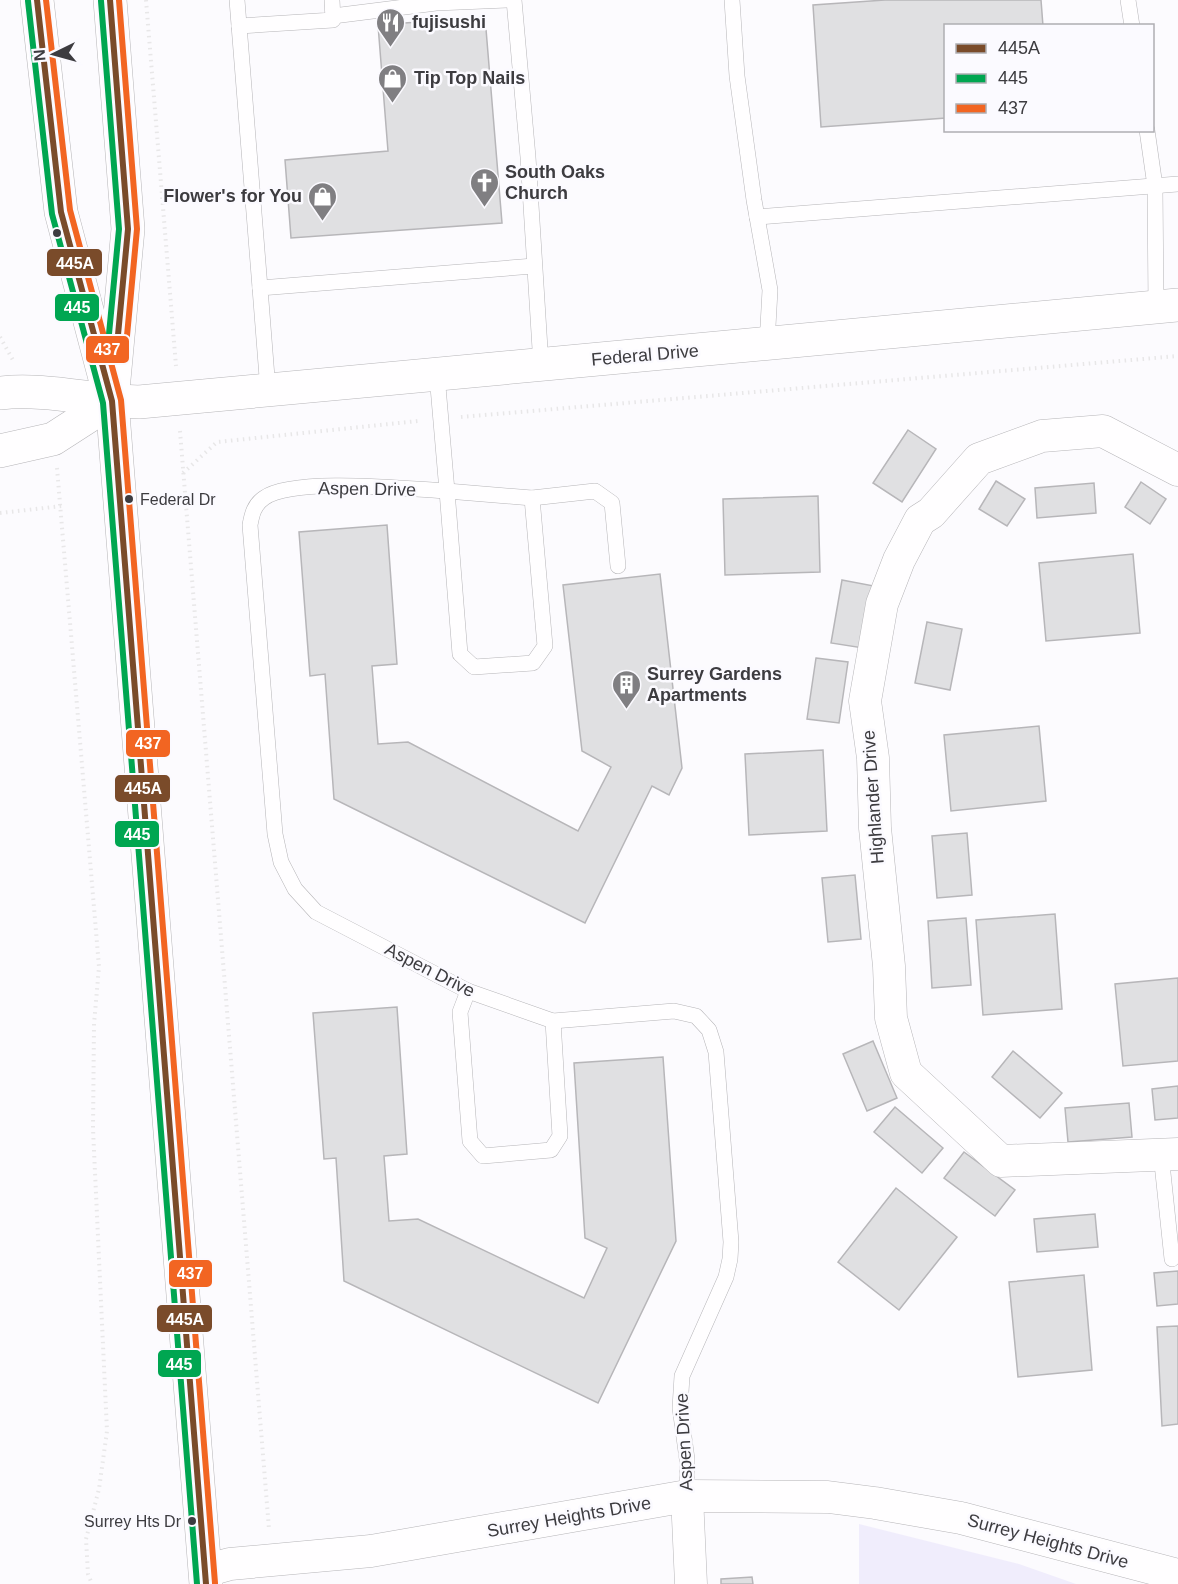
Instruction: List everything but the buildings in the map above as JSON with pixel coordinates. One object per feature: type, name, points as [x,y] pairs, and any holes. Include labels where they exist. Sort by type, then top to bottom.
[{"type":"main road","points":[[37,0],[61,212],[112,401]]},
{"type":"main road","points":[[110,0],[128,229],[112,401],[200,1580]]},
{"type":"main road","name":"Federal Drive","points":[[16,392],[112,401],[178,398],[1167,306]]},
{"type":"main road","points":[[0,451],[53,438],[112,401]]},
{"type":"street","name":"Highlander Drive","points":[[1169,1154],[1001,1161],[906,1073],[891,1018],[889,966],[874,828],[873,758],[866,702],[882,604],[899,560],[920,520],[931,513],[979,459],[1042,436],[1103,431],[1178,470]]},
{"type":"street","name":"Surrey Heights Drive","points":[[200,1580],[230,1564],[371,1551],[687,1496],[828,1497],[875,1503],[962,1518],[1178,1575]]},
{"type":"street","name":"Aspen Drive","points":[[687,1496],[691,1584]]},
{"type":"lane","points":[[237,0],[268,390]]},
{"type":"lane","points":[[239,26],[333,20],[332,8],[507,0]]},
{"type":"lane","points":[[514,0],[528,157],[541,364]]},
{"type":"lane","points":[[732,0],[737,76],[770,290],[767,344]]},
{"type":"lane","points":[[1128,0],[1132,24]]},
{"type":"lane","points":[[1147,132],[1167,306]]},
{"type":"lane","points":[[757,217],[1178,184]]},
{"type":"lane","points":[[260,288],[534,266]]},
{"type":"lane","points":[[437,375],[460,654],[474,667],[532,663],[545,646],[532,498]]},
{"type":"lane","name":"Aspen Drive","points":[[618,566],[612,503],[595,491],[532,498],[341,485],[276,492],[263,498],[252,510],[250,525],[275,834],[281,862],[295,889],[316,912],[468,992],[553,1021],[674,1011],[696,1016],[709,1030],[716,1052],[730,1259],[726,1277],[682,1376],[680,1408],[687,1459],[687,1496]]},
{"type":"lane","points":[[468,992],[460,1012],[470,1141],[483,1156],[551,1150],[560,1136],[553,1021]]},
{"type":"lane","points":[[1169,1154],[1172,1259]]},
{"type":"path","points":[[146,0],[271,1560]]},
{"type":"path","points":[[0,337],[16,392]]},
{"type":"path","points":[[183,473],[217,442],[441,419],[1178,356]]},
{"type":"path","points":[[53,438],[62,506],[73,680],[99,967],[94,1024],[93,1129],[107,1431],[99,1490],[86,1539],[88,1574],[92,1584]]},
{"type":"path","points":[[0,513],[62,506]]},
{"type":"shaded area","points":[[859,1524],[1019,1564],[1076,1584],[859,1584]]},
{"type":"transit line","name":"445A","points":[[37,0],[61,212],[112,401],[206,1584]]},
{"type":"transit line","name":"437","points":[[46,0],[70,210],[121,400],[215,1583]]},
{"type":"transit line","name":"445A","points":[[110,0],[128,229],[116,356]]},
{"type":"transit line","name":"437","points":[[119,0],[137,229],[125,357]]},
{"type":"transit line","name":"445","points":[[28,1],[52,214],[103,403],[197,1584]]},
{"type":"transit line","name":"445","points":[[101,1],[119,229],[107,355]]},
{"type":"place","name":"fujisushi","points":[[391,48]]},
{"type":"place","name":"Tip Top Nails","points":[[393,104]]},
{"type":"place","name":"South Oaks Church","points":[[484,208]]},
{"type":"place","name":"Flower's for You","points":[[323,222]]},
{"type":"place","name":"Federal Dr","points":[[129,499]]},
{"type":"place","name":"Surrey Gardens Apartments","points":[[626,710]]},
{"type":"place","name":"Surrey Hts Dr","points":[[192,1521]]}]
